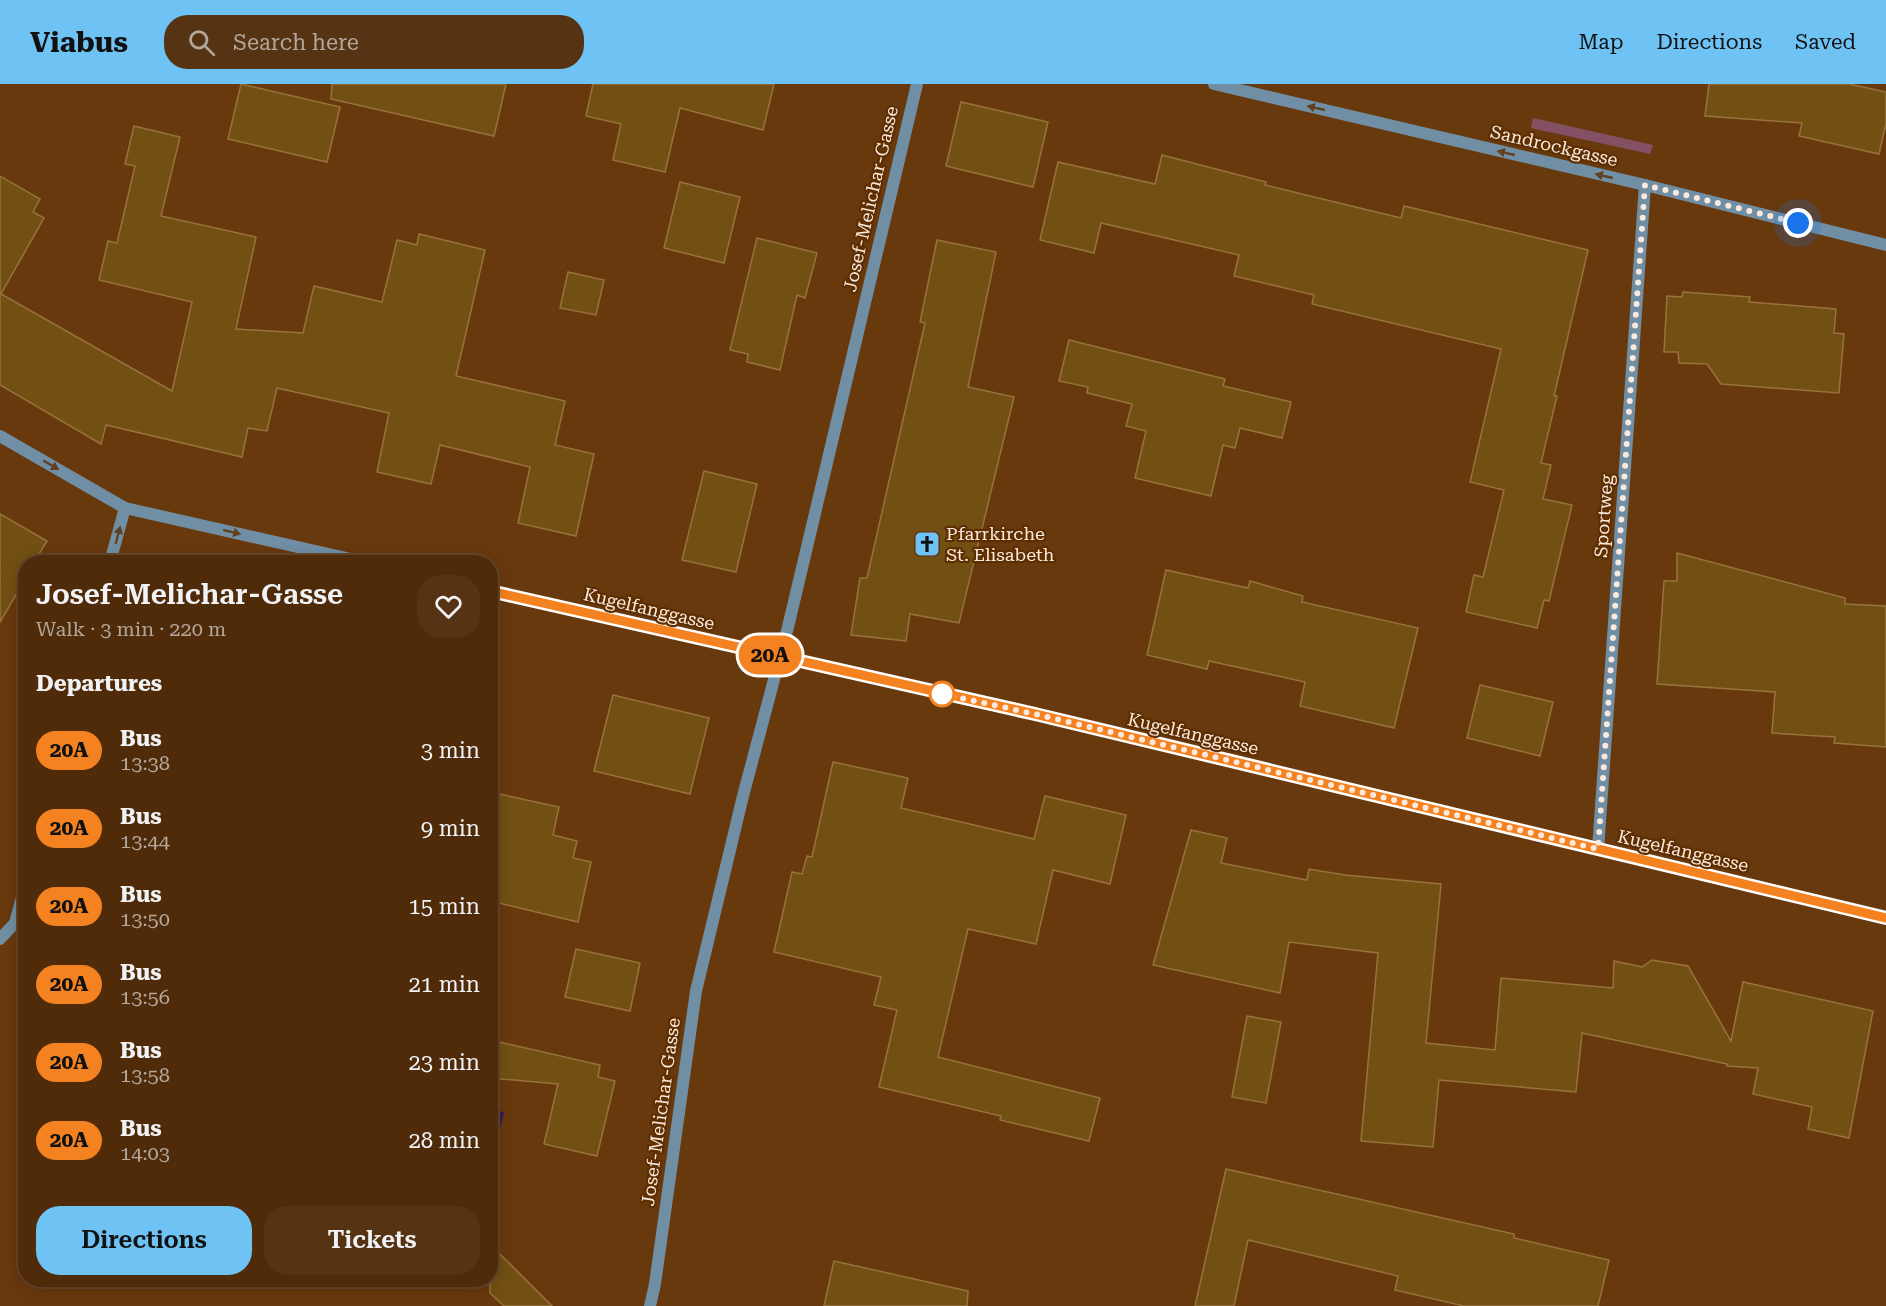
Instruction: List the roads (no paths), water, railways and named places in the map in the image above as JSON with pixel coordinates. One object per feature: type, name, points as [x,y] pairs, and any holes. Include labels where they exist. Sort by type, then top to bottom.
[{"type":"street","name":"Josef-Melichar-Gasse","points":[[650,1306],[696,991],[743,796],[781,658],[917,84]]},
{"type":"street","name":"Sandrockgasse","points":[[1214,84],[1645,185],[1886,245]]},
{"type":"street","name":"Sportweg","points":[[1598,849],[1645,185]]},
{"type":"street","points":[[0,436],[125,508],[333,555]]},
{"type":"street","points":[[112,555],[125,508]]},
{"type":"street","name":"Kugelfanggasse","points":[[498,593],[1035,714],[1886,918]]},
{"type":"street","points":[[0,939],[15,923],[18,912]]},
{"type":"place","name":"Pfarrkirche St. Elisabeth","points":[[927,544]]}]
